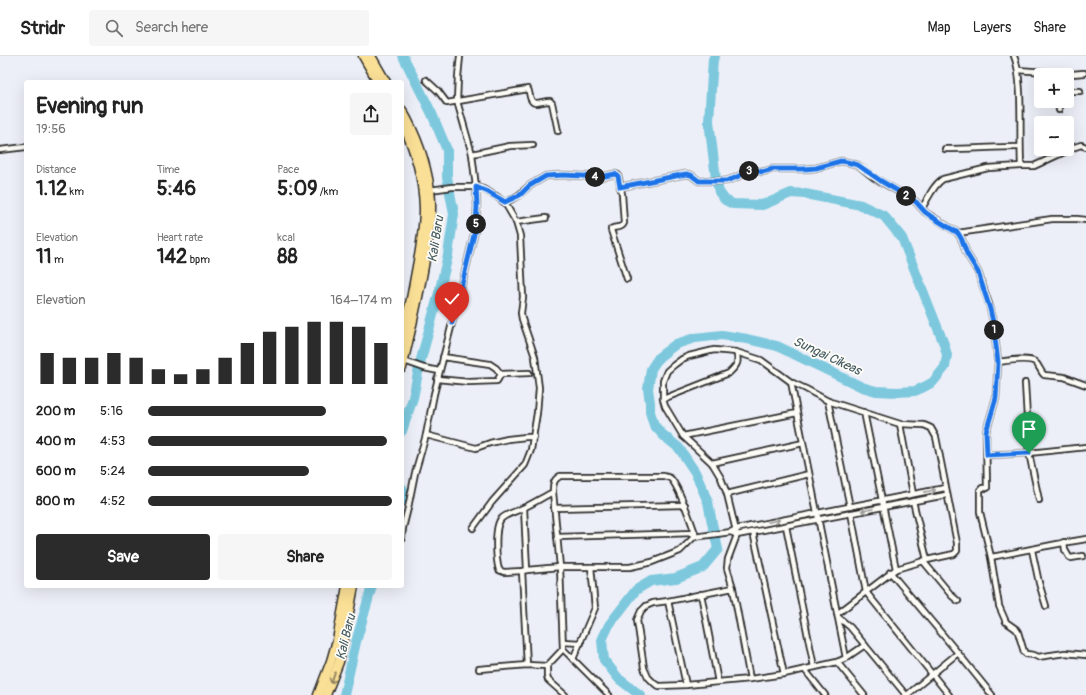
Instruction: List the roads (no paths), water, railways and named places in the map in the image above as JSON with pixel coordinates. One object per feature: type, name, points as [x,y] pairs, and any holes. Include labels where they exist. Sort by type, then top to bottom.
[{"type":"highway","points":[[363,56],[377,80]]},
{"type":"highway","points":[[371,56],[385,80]]},
{"type":"highway","points":[[404,118],[415,135],[423,159],[430,190],[430,224],[425,262],[404,361]]},
{"type":"highway","points":[[404,120],[417,161],[424,206],[424,225],[417,269],[404,331]]},
{"type":"highway","points":[[318,695],[337,640],[347,588]]},
{"type":"highway","points":[[326,695],[339,662],[354,588]]},
{"type":"street","points":[[404,524],[415,473],[426,435],[437,379],[476,226],[476,187],[472,154],[457,100],[460,56]]},
{"type":"street","points":[[1014,56],[1018,70],[1021,114],[1021,166]]},
{"type":"street","points":[[1018,70],[1034,72]]},
{"type":"street","points":[[1074,74],[1084,73]]},
{"type":"street","points":[[426,80],[438,91],[446,102],[528,88],[532,102],[536,103],[548,100],[552,103],[558,131]]},
{"type":"street","points":[[1074,92],[1080,92]]},
{"type":"street","points":[[472,154],[510,146],[533,145]]},
{"type":"street","points":[[922,208],[936,185],[943,179],[988,168],[1034,166],[1075,147],[1081,145],[1086,146]]},
{"type":"street","points":[[945,149],[1020,146]]},
{"type":"street","points":[[0,150],[24,147]]},
{"type":"street","points":[[620,187],[686,174],[691,175],[699,181],[726,181],[752,169],[762,172],[773,169],[816,168],[841,161],[858,165],[916,202],[932,217],[958,233],[967,254],[978,272],[990,309],[998,362],[996,398],[986,432],[987,488],[982,488],[980,490],[980,512],[991,557],[999,606],[1006,622],[1018,632],[1025,653],[1028,655],[1034,654],[1038,657],[1064,653],[1086,655]]},
{"type":"street","points":[[505,202],[520,195],[529,186],[546,176],[564,175],[600,177],[615,174],[618,176],[620,187],[624,224],[621,227],[614,227],[611,230],[626,279]]},
{"type":"street","points":[[430,190],[452,187],[476,187],[505,202],[516,222],[520,236],[523,297],[521,313],[535,357],[540,388],[534,438],[528,460],[492,502],[473,528]]},
{"type":"street","points":[[516,222],[546,218]]},
{"type":"street","points":[[958,233],[1052,220],[1086,220]]},
{"type":"street","points":[[750,679],[733,588],[727,568],[727,563],[737,535],[728,494],[712,463],[683,436],[665,406],[663,398],[663,381],[666,371],[674,364],[689,356],[714,350],[736,352],[760,360],[791,382],[828,401],[900,424],[924,425],[932,428],[936,437],[957,551],[954,554],[896,569],[890,572],[838,616]]},
{"type":"street","points":[[663,398],[729,373],[738,362],[736,352]]},
{"type":"street","points":[[443,357],[490,364],[501,374]]},
{"type":"street","points":[[998,362],[1022,360],[1034,361],[1044,375],[1064,377],[1086,385]]},
{"type":"street","points":[[404,365],[414,364],[424,368],[440,371]]},
{"type":"street","points":[[501,374],[529,373]]},
{"type":"street","points":[[437,379],[469,382],[497,381],[501,374]]},
{"type":"street","points":[[791,382],[846,658]]},
{"type":"street","points":[[1025,383],[1029,453],[1039,500]]},
{"type":"street","points":[[828,401],[850,507]]},
{"type":"street","points":[[864,412],[896,569]]},
{"type":"street","points":[[683,436],[797,413]]},
{"type":"street","points":[[900,424],[913,494]]},
{"type":"street","points":[[426,435],[476,448],[508,439],[526,437],[534,438]]},
{"type":"street","points":[[712,463],[803,443]]},
{"type":"street","points":[[987,455],[1029,453],[1086,447]]},
{"type":"street","points":[[728,494],[810,474]]},
{"type":"street","points":[[565,695],[548,680],[547,676],[547,666],[563,649],[560,568],[553,492],[556,478],[560,476],[664,476],[670,478],[685,505],[695,535]]},
{"type":"street","points":[[557,537],[695,535],[701,537],[732,532],[736,529],[945,488]]},
{"type":"street","points":[[553,492],[502,518],[498,524],[496,541],[497,565],[499,570],[504,572],[560,568],[630,567],[652,562],[680,551],[695,535]]},
{"type":"street","points":[[732,532],[737,535],[946,495]]},
{"type":"street","points":[[914,501],[925,561],[952,596],[958,601]]},
{"type":"street","points":[[554,508],[685,505]]},
{"type":"street","points":[[524,508],[527,570]]},
{"type":"street","points":[[851,513],[866,592],[949,695]]},
{"type":"street","points":[[786,526],[814,667]]},
{"type":"street","points":[[754,532],[784,674]]},
{"type":"street","points":[[991,557],[1086,539]]},
{"type":"street","points":[[1064,542],[1066,553],[1069,557],[1083,556]]},
{"type":"street","points":[[1032,550],[1039,583],[1046,606]]},
{"type":"street","points":[[573,659],[596,608],[591,567]]},
{"type":"street","points":[[522,571],[527,666]]},
{"type":"street","points":[[890,572],[992,695]]},
{"type":"street","points":[[733,588],[653,603],[646,606],[641,611],[637,620],[644,668],[648,677],[655,684],[659,686],[686,685],[784,674],[838,662],[865,645]]},
{"type":"street","points":[[701,594],[718,682]]},
{"type":"street","points":[[668,601],[686,685]]},
{"type":"street","points":[[838,616],[865,645],[907,695],[958,653]]},
{"type":"street","points":[[563,642],[581,643]]},
{"type":"street","points":[[563,649],[609,695]]},
{"type":"street","points":[[838,662],[864,695]]},
{"type":"street","points":[[479,669],[547,666]]},
{"type":"street","points":[[805,670],[825,695]]},
{"type":"waterway","name":"Kali Baru","points":[[403,56],[432,114],[447,150],[447,177],[454,214],[448,255],[440,289],[420,363],[413,398],[404,425]]},
{"type":"waterway","name":"Sungai Cikeas","points":[[640,695],[619,679],[604,660],[602,640],[609,625],[636,590],[651,581],[676,578],[703,567],[718,549],[708,502],[695,472],[679,448],[663,435],[654,425],[650,412],[648,389],[651,369],[659,357],[676,344],[695,338],[722,335],[777,346],[862,387],[876,391],[897,392],[915,391],[933,382],[945,367],[947,355],[902,238],[884,216],[861,205],[805,194],[791,193],[762,205],[733,204],[725,200],[719,192],[716,179],[709,121],[713,59],[715,56]]},
{"type":"waterway","name":"Kali Baru","points":[[404,491],[404,496]]},
{"type":"waterway","name":"Kali Baru","points":[[344,695],[356,642],[371,588]]}]
